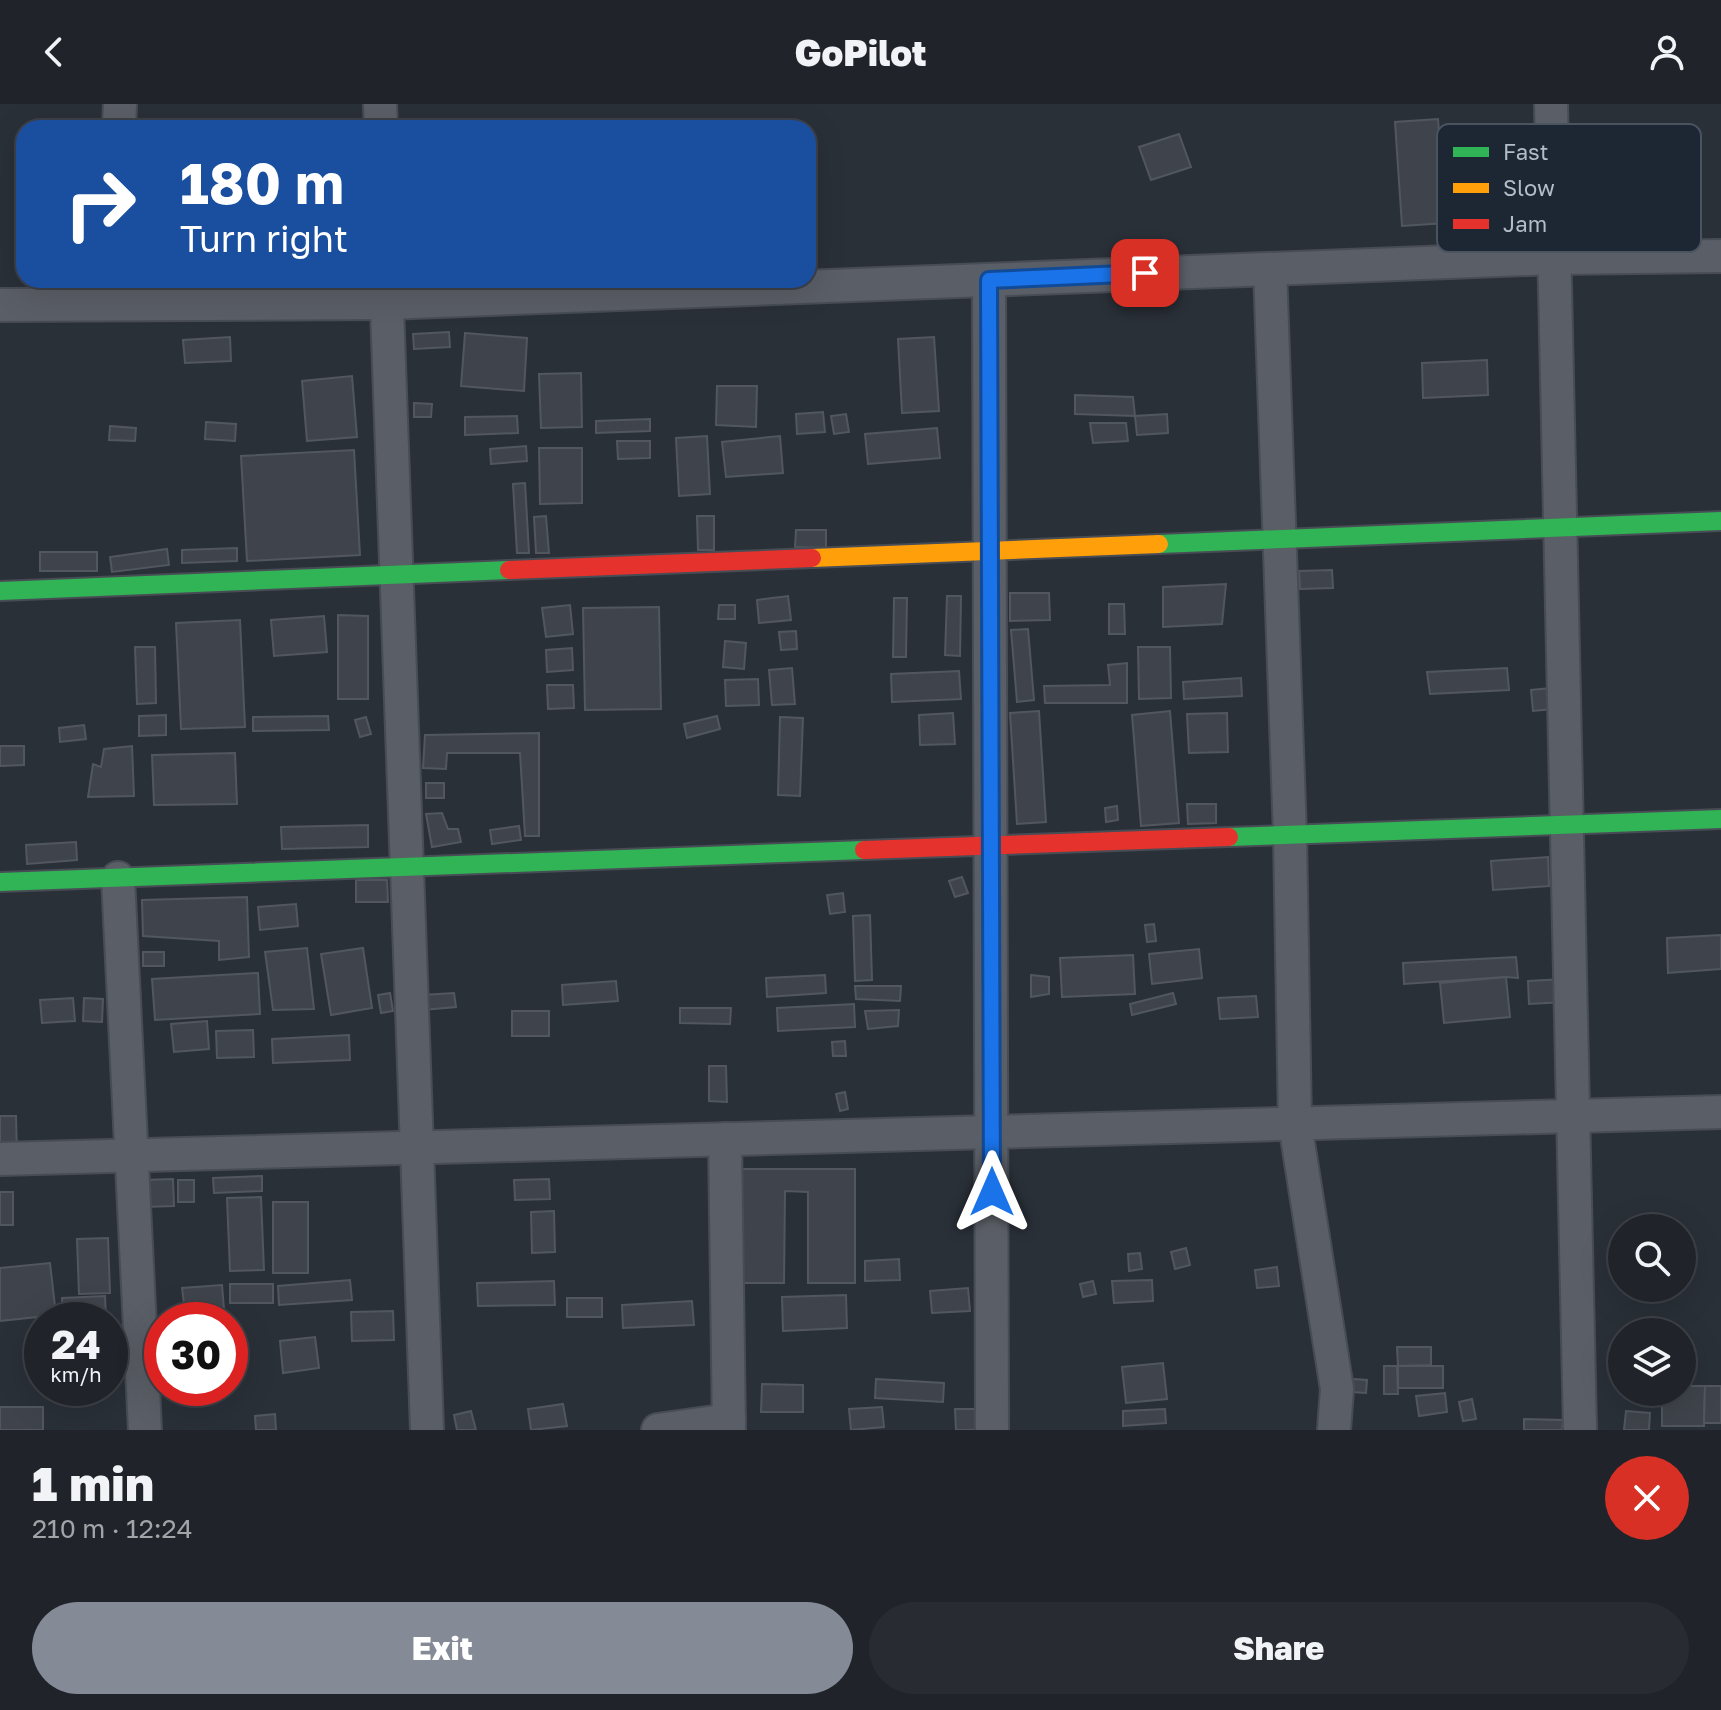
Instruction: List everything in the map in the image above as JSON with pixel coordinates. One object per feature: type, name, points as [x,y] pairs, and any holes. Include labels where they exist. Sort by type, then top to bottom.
[{"type":"street","points":[[1551,104],[1551,124]]},
{"type":"street","points":[[1554,252],[1580,1430]]},
{"type":"street","points":[[816,283],[989,280],[1554,258],[1721,256]]},
{"type":"street","points":[[1270,269],[1290,835],[1295,1124],[1337,1389],[1334,1430]]},
{"type":"street","points":[[989,280],[992,1430]]},
{"type":"street","points":[[0,305],[113,292],[551,288]]},
{"type":"street","points":[[387,291],[427,1430]]},
{"type":"street","points":[[0,591],[1721,521]]},
{"type":"street","points":[[0,882],[1721,819]]},
{"type":"street","points":[[118,878],[145,1430]]},
{"type":"street","points":[[0,1159],[1721,1112]]},
{"type":"street","points":[[658,1430],[729,1425],[725,1139]]},
{"type":"building","points":[[1438,119],[1437,224],[1402,226],[1395,122]]},
{"type":"building","points":[[1179,134],[1191,167],[1151,180],[1139,147]]},
{"type":"building","points":[[449,332],[450,347],[414,349],[413,334]]},
{"type":"building","points":[[465,333],[527,338],[524,391],[461,386]]},
{"type":"building","points":[[230,337],[231,361],[185,363],[183,340]]},
{"type":"building","points":[[934,337],[939,411],[902,413],[898,339]]},
{"type":"building","points":[[1487,360],[1488,395],[1423,398],[1422,363]]},
{"type":"building","points":[[581,373],[582,427],[541,428],[539,374]]},
{"type":"building","points":[[352,376],[357,437],[307,441],[302,381]]},
{"type":"building","points":[[717,386],[757,386],[756,427],[716,425]]},
{"type":"building","points":[[1075,395],[1133,397],[1135,416],[1075,414]]},
{"type":"building","points":[[414,403],[432,404],[431,417],[414,417]]},
{"type":"building","points":[[823,412],[825,432],[797,434],[796,414]]},
{"type":"building","points":[[846,414],[849,432],[834,434],[831,416]]},
{"type":"building","points":[[1167,414],[1168,433],[1137,435],[1135,416]]},
{"type":"building","points":[[517,416],[518,433],[465,435],[465,417]]},
{"type":"building","points":[[650,419],[650,431],[596,433],[596,421]]},
{"type":"building","points":[[206,422],[236,424],[235,441],[205,439]]},
{"type":"building","points":[[1090,423],[1126,423],[1128,441],[1093,443]]},
{"type":"building","points":[[110,426],[136,428],[135,441],[109,440]]},
{"type":"building","points":[[937,428],[940,458],[868,464],[865,434]]},
{"type":"building","points":[[707,436],[710,494],[679,496],[676,438]]},
{"type":"building","points":[[780,436],[783,473],[726,477],[722,442]]},
{"type":"building","points":[[617,441],[650,441],[650,458],[618,459]]},
{"type":"building","points":[[526,446],[527,461],[491,464],[490,449]]},
{"type":"building","points":[[539,448],[582,448],[582,503],[540,504]]},
{"type":"building","points":[[354,450],[360,555],[247,561],[241,456]]},
{"type":"building","points":[[525,483],[529,553],[517,553],[513,484]]},
{"type":"building","points":[[546,516],[549,553],[536,553],[534,517]]},
{"type":"building","points":[[697,516],[714,516],[714,550],[698,550]]},
{"type":"building","points":[[796,530],[826,530],[826,548],[795,547]]},
{"type":"building","points":[[237,548],[237,561],[182,563],[182,550]]},
{"type":"building","points":[[167,549],[169,565],[112,572],[110,557]]},
{"type":"building","points":[[40,552],[97,552],[97,571],[40,571]]},
{"type":"building","points":[[1332,570],[1333,588],[1300,589],[1299,571]]},
{"type":"building","points":[[1226,584],[1222,624],[1163,627],[1163,587]]},
{"type":"building","points":[[1010,593],[1049,593],[1050,620],[1010,621]]},
{"type":"building","points":[[788,596],[791,620],[759,623],[757,600]]},
{"type":"building","points":[[947,596],[961,596],[960,656],[945,655]]},
{"type":"building","points":[[894,598],[907,598],[906,657],[893,657]]},
{"type":"building","points":[[1109,604],[1124,604],[1125,634],[1109,634]]},
{"type":"building","points":[[570,605],[573,634],[546,637],[542,608]]},
{"type":"building","points":[[719,605],[735,605],[735,619],[718,619]]},
{"type":"building","points":[[659,607],[661,709],[585,710],[583,608]]},
{"type":"building","points":[[338,615],[368,616],[368,699],[338,699]]},
{"type":"building","points":[[324,616],[327,652],[274,656],[271,620]]},
{"type":"building","points":[[240,620],[245,727],[181,729],[176,623]]},
{"type":"building","points":[[1028,629],[1034,700],[1017,702],[1011,630]]},
{"type":"building","points":[[796,631],[797,649],[781,650],[779,632]]},
{"type":"building","points":[[725,641],[746,643],[744,669],[723,667]]},
{"type":"building","points":[[135,647],[155,647],[156,703],[137,704]]},
{"type":"building","points":[[1138,647],[1170,647],[1171,698],[1139,699]]},
{"type":"building","points":[[572,648],[573,670],[547,672],[546,650]]},
{"type":"building","points":[[1127,663],[1127,703],[1045,703],[1044,686],[1110,685],[1108,665]]},
{"type":"building","points":[[792,668],[795,704],[772,705],[769,670]]},
{"type":"building","points":[[1507,668],[1509,690],[1430,694],[1427,672]]},
{"type":"building","points":[[959,671],[961,699],[892,702],[891,674]]},
{"type":"building","points":[[1241,678],[1242,696],[1184,699],[1183,682]]},
{"type":"building","points":[[758,679],[759,705],[726,706],[725,680]]},
{"type":"building","points":[[547,685],[573,685],[574,708],[548,709]]},
{"type":"building","points":[[1551,688],[1553,709],[1533,711],[1531,690]]},
{"type":"building","points":[[1039,711],[1046,822],[1017,824],[1010,713]]},
{"type":"building","points":[[1170,711],[1179,823],[1141,826],[1132,715]]},
{"type":"building","points":[[953,713],[955,744],[920,745],[919,715]]},
{"type":"building","points":[[1227,713],[1228,752],[1189,753],[1187,714]]},
{"type":"building","points":[[166,715],[166,735],[139,736],[139,716]]},
{"type":"building","points":[[328,716],[329,730],[253,731],[253,717]]},
{"type":"building","points":[[717,716],[720,729],[687,738],[684,724]]},
{"type":"building","points":[[366,717],[371,734],[360,737],[355,720]]},
{"type":"building","points":[[780,717],[803,718],[800,796],[778,795]]},
{"type":"building","points":[[84,725],[86,739],[60,742],[59,728]]},
{"type":"building","points":[[539,733],[539,836],[525,836],[520,753],[447,753],[446,769],[423,768],[425,735]]},
{"type":"building","points":[[0,746],[24,746],[24,765],[0,766]]},
{"type":"building","points":[[132,746],[134,796],[88,797],[93,764],[101,767],[104,749]]},
{"type":"building","points":[[235,753],[237,804],[154,805],[152,755]]},
{"type":"building","points":[[426,783],[444,783],[444,798],[426,798]]},
{"type":"building","points":[[1187,804],[1216,804],[1216,823],[1188,824]]},
{"type":"building","points":[[1117,806],[1118,820],[1106,822],[1105,808]]},
{"type":"building","points":[[442,813],[448,829],[458,829],[461,842],[432,847],[426,814]]},
{"type":"building","points":[[368,825],[368,847],[282,849],[281,827]]},
{"type":"building","points":[[519,826],[521,840],[492,844],[490,830]]},
{"type":"building","points":[[76,842],[77,860],[27,864],[26,845]]},
{"type":"building","points":[[1548,857],[1549,886],[1493,890],[1491,861]]},
{"type":"building","points":[[962,877],[968,893],[955,897],[949,881]]},
{"type":"building","points":[[356,880],[387,880],[388,902],[356,902]]},
{"type":"building","points":[[843,893],[845,912],[830,914],[827,895]]},
{"type":"building","points":[[247,897],[249,957],[219,960],[219,941],[143,936],[142,900]]},
{"type":"building","points":[[296,904],[298,926],[260,930],[258,907]]},
{"type":"building","points":[[870,915],[872,980],[855,981],[853,916]]},
{"type":"building","points":[[1154,924],[1156,941],[1147,942],[1145,925]]},
{"type":"building","points":[[1721,935],[1721,969],[1668,973],[1667,938]]},
{"type":"building","points":[[307,948],[314,1009],[273,1010],[265,952]]},
{"type":"building","points":[[363,948],[372,1008],[331,1015],[321,954]]},
{"type":"building","points":[[1199,949],[1202,978],[1152,984],[1149,954]]},
{"type":"building","points":[[143,952],[164,952],[164,966],[143,966]]},
{"type":"building","points":[[1133,955],[1135,994],[1062,997],[1060,958]]},
{"type":"building","points":[[1516,957],[1518,978],[1404,984],[1403,963]]},
{"type":"building","points":[[258,973],[260,1014],[155,1020],[152,979]]},
{"type":"building","points":[[825,975],[826,993],[767,997],[766,978]]},
{"type":"building","points":[[1031,975],[1049,977],[1049,994],[1031,997]]},
{"type":"building","points":[[1506,977],[1510,1017],[1444,1023],[1440,983]]},
{"type":"building","points":[[1564,979],[1565,1002],[1529,1004],[1528,981]]},
{"type":"building","points":[[616,981],[618,1001],[563,1005],[562,985]]},
{"type":"building","points":[[855,986],[901,986],[900,1001],[856,999]]},
{"type":"building","points":[[390,993],[393,1011],[381,1013],[378,995]]},
{"type":"building","points":[[454,993],[456,1007],[423,1010],[422,995]]},
{"type":"building","points":[[1173,993],[1176,1004],[1132,1015],[1130,1004]]},
{"type":"building","points":[[1256,996],[1258,1017],[1220,1019],[1218,998]]},
{"type":"building","points":[[73,998],[75,1021],[42,1023],[40,1000]]},
{"type":"building","points":[[84,998],[103,999],[102,1022],[83,1021]]},
{"type":"building","points":[[854,1004],[855,1027],[778,1031],[777,1008]]},
{"type":"building","points":[[680,1008],[731,1008],[730,1024],[680,1023]]},
{"type":"building","points":[[899,1010],[898,1026],[868,1029],[865,1011]]},
{"type":"building","points":[[512,1011],[549,1011],[549,1036],[512,1036]]},
{"type":"building","points":[[207,1021],[209,1049],[174,1052],[171,1024]]},
{"type":"building","points":[[253,1030],[254,1057],[217,1058],[216,1031]]},
{"type":"building","points":[[349,1035],[350,1060],[273,1063],[272,1039]]},
{"type":"building","points":[[845,1041],[846,1056],[833,1056],[832,1042]]},
{"type":"building","points":[[709,1066],[726,1066],[727,1102],[709,1101]]},
{"type":"building","points":[[845,1092],[848,1109],[840,1111],[836,1094]]},
{"type":"building","points":[[0,1116],[16,1116],[17,1153],[0,1153]]},
{"type":"building","points":[[736,1169],[855,1169],[855,1283],[808,1283],[808,1192],[785,1191],[784,1283],[736,1283]]},
{"type":"building","points":[[262,1176],[262,1191],[214,1193],[213,1178]]},
{"type":"building","points":[[173,1179],[174,1206],[145,1207],[144,1180]]},
{"type":"building","points":[[549,1179],[550,1199],[515,1200],[514,1180]]},
{"type":"building","points":[[178,1180],[194,1180],[194,1202],[178,1202]]},
{"type":"building","points":[[0,1192],[13,1192],[13,1225],[0,1225]]},
{"type":"building","points":[[261,1197],[264,1270],[230,1271],[227,1198]]},
{"type":"building","points":[[273,1202],[308,1202],[308,1273],[273,1273]]},
{"type":"building","points":[[554,1211],[555,1252],[532,1253],[531,1212]]},
{"type":"building","points":[[108,1238],[110,1293],[79,1294],[77,1239]]},
{"type":"building","points":[[1186,1248],[1190,1265],[1175,1269],[1171,1252]]},
{"type":"building","points":[[1140,1253],[1142,1269],[1129,1271],[1128,1254]]},
{"type":"building","points":[[899,1259],[900,1280],[865,1281],[865,1261]]},
{"type":"building","points":[[50,1263],[54,1302],[24,1302],[24,1318],[0,1321],[0,1268]]},
{"type":"building","points":[[1277,1267],[1279,1286],[1257,1288],[1255,1270]]},
{"type":"building","points":[[350,1280],[352,1300],[279,1305],[278,1286]]},
{"type":"building","points":[[1152,1280],[1153,1301],[1114,1303],[1112,1281]]},
{"type":"building","points":[[554,1281],[555,1305],[478,1306],[477,1283]]},
{"type":"building","points":[[1093,1281],[1096,1294],[1083,1297],[1080,1284]]},
{"type":"building","points":[[230,1284],[273,1284],[273,1303],[230,1302]]},
{"type":"building","points":[[222,1285],[223,1302],[184,1302],[182,1288]]},
{"type":"building","points":[[968,1288],[970,1311],[932,1313],[930,1291]]},
{"type":"building","points":[[846,1295],[847,1328],[783,1331],[782,1297]]},
{"type":"building","points":[[105,1296],[105,1302],[62,1302],[62,1298]]},
{"type":"building","points":[[567,1298],[602,1298],[602,1317],[567,1317]]},
{"type":"building","points":[[692,1301],[694,1325],[623,1328],[622,1305]]},
{"type":"building","points":[[393,1311],[394,1340],[352,1341],[351,1312]]},
{"type":"building","points":[[315,1337],[319,1368],[283,1373],[280,1341]]},
{"type":"building","points":[[1397,1347],[1431,1347],[1431,1365],[1398,1366]]},
{"type":"building","points":[[1163,1363],[1167,1399],[1126,1403],[1122,1367]]},
{"type":"building","points":[[1384,1366],[1397,1366],[1398,1394],[1384,1394]]},
{"type":"building","points":[[1398,1366],[1443,1366],[1443,1388],[1398,1388]]},
{"type":"building","points":[[876,1379],[944,1383],[943,1402],[875,1398]]},
{"type":"building","points":[[1353,1379],[1367,1380],[1366,1393],[1352,1392]]},
{"type":"building","points":[[762,1384],[803,1385],[803,1412],[761,1412]]},
{"type":"building","points":[[1696,1386],[1705,1386],[1704,1426],[1662,1426],[1662,1406],[1696,1406]]},
{"type":"building","points":[[1705,1386],[1721,1386],[1721,1423],[1704,1423]]},
{"type":"building","points":[[1445,1393],[1447,1412],[1419,1416],[1416,1396]]},
{"type":"building","points":[[1472,1399],[1476,1419],[1463,1421],[1459,1402]]},
{"type":"building","points":[[563,1404],[567,1426],[531,1430],[528,1409]]},
{"type":"building","points":[[0,1407],[43,1407],[43,1430],[0,1430]]},
{"type":"building","points":[[882,1407],[884,1427],[851,1430],[849,1409]]},
{"type":"building","points":[[955,1409],[979,1409],[979,1430],[956,1430]]},
{"type":"building","points":[[1165,1409],[1166,1423],[1123,1426],[1123,1411]]},
{"type":"building","points":[[471,1411],[476,1430],[457,1430],[454,1415]]},
{"type":"building","points":[[1626,1411],[1650,1413],[1649,1430],[1624,1430]]},
{"type":"building","points":[[275,1414],[276,1430],[256,1430],[255,1416]]},
{"type":"building","points":[[1524,1419],[1563,1420],[1562,1430],[1524,1430]]},
{"type":"traffic: fast","points":[[1159,544],[1721,521]]},
{"type":"traffic: fast","points":[[0,591],[509,570]]},
{"type":"traffic: fast","points":[[1229,837],[1721,819]]},
{"type":"traffic: fast","points":[[0,882],[864,850]]},
{"type":"traffic: slow","points":[[812,558],[1159,544]]},
{"type":"traffic: jam","points":[[509,570],[812,558]]},
{"type":"traffic: jam","points":[[864,850],[1229,837]]},
{"type":"route","points":[[992,1192],[989,280],[1145,273]]}]
